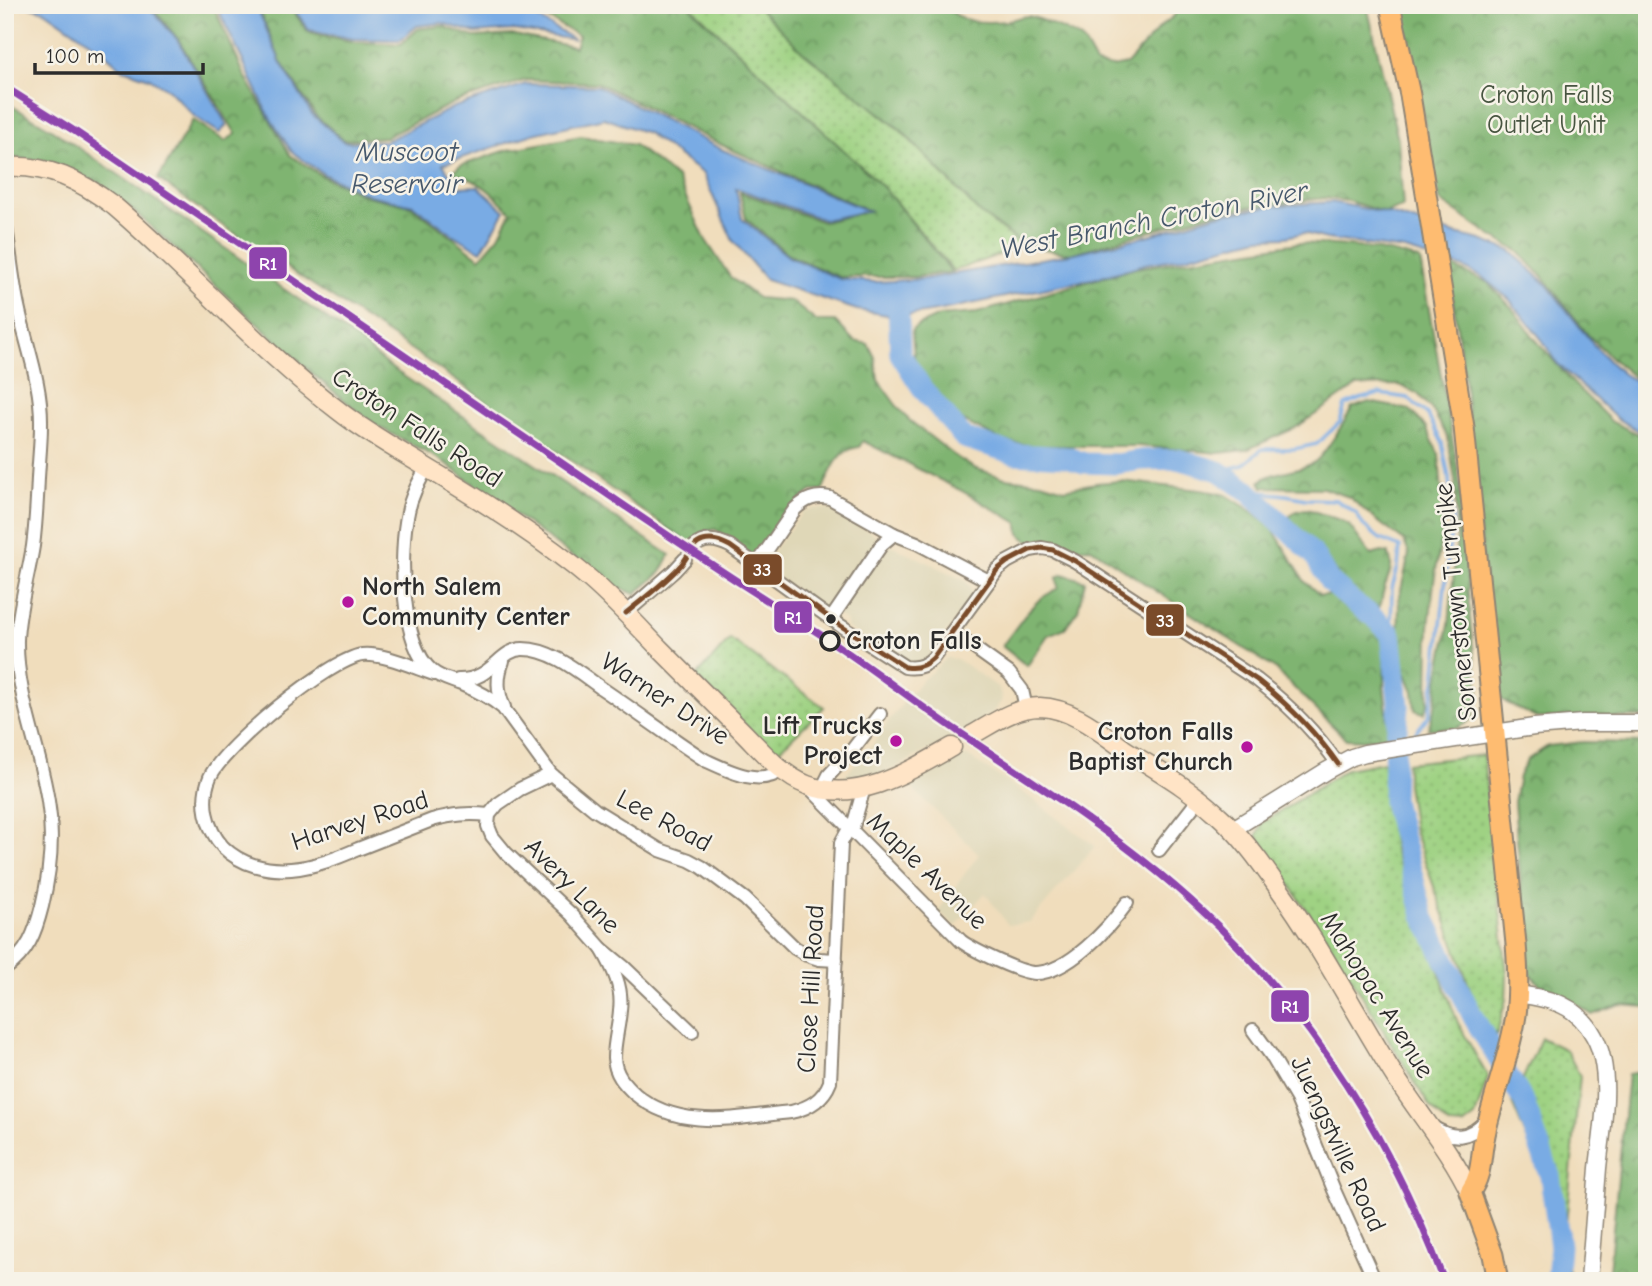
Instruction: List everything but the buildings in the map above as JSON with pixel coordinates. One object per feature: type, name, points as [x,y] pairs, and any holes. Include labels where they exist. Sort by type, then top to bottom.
[{"type":"main road","name":"Somerstown Turnpike","points":[[1390,5],[1430,215],[1468,455],[1516,944],[1516,1015],[1492,1107],[1479,1176],[1470,1192]]},
{"type":"main road","name":"Croton Falls Road","points":[[5,167],[35,167],[52,171],[99,194],[131,220],[317,394],[366,430],[480,500],[591,580],[782,769]]},
{"type":"main road","name":"Mahopac Avenue","points":[[1027,708],[1041,707],[1068,713],[1199,800],[1233,829],[1299,918],[1389,1067],[1459,1169],[1470,1192]]},
{"type":"main road","points":[[972,735],[1027,708]]},
{"type":"main road","points":[[782,769],[794,779],[815,787],[844,790],[864,788],[900,775],[952,747]]},
{"type":"main road","points":[[1470,1192],[1493,1255],[1499,1281]]},
{"type":"street","points":[[5,222],[17,303],[37,381],[41,422],[36,520],[17,640],[22,690],[48,801],[51,825],[48,877],[38,921],[24,952],[5,969]]},
{"type":"street","points":[[427,467],[410,501],[407,515],[403,580],[408,623],[413,639],[425,664],[444,677],[463,680],[475,678],[486,673],[506,655]]},
{"type":"street","points":[[756,566],[795,509],[802,502],[820,496],[830,498],[894,534],[918,543],[989,581]]},
{"type":"street","points":[[831,618],[882,544],[894,534]]},
{"type":"street","points":[[693,548],[701,541],[710,540],[730,546],[841,626],[905,667],[912,668],[926,664],[933,658],[1003,565],[1030,550],[1053,550],[1228,660],[1277,695],[1308,725],[1338,764]]},
{"type":"street","points":[[626,613],[685,559]]},
{"type":"street","points":[[952,632],[978,647],[1017,681],[1027,708]]},
{"type":"street","name":"Warner Drive","points":[[506,655],[514,650],[524,649],[556,659],[705,760],[725,769],[754,778],[766,778],[782,769]]},
{"type":"street","name":"Harvey Road","points":[[444,677],[370,655],[346,661],[323,675],[254,727],[215,769],[206,786],[206,814],[210,828],[225,849],[248,864],[270,869],[294,869],[325,862],[450,815],[489,815]]},
{"type":"street","points":[[506,655],[498,674],[498,688],[509,717]]},
{"type":"street","name":"Lee Road","points":[[444,677],[494,700],[551,774],[578,797],[660,850],[689,860],[714,875],[745,899],[795,948],[819,959],[836,960]]},
{"type":"street","points":[[815,787],[829,775],[880,714]]},
{"type":"street","points":[[1233,829],[1338,764],[1365,753],[1560,724],[1647,723]]},
{"type":"street","points":[[489,815],[498,804],[520,789],[551,774]]},
{"type":"street","name":"Maple Avenue","points":[[815,787],[852,830],[961,941],[977,951],[1031,973],[1055,968],[1081,951],[1106,929],[1127,903]]},
{"type":"street","name":"Close Hill Road","points":[[602,949],[617,979],[621,995],[614,1061],[618,1075],[634,1093],[671,1114],[701,1120],[791,1112],[813,1104],[821,1098],[830,1082],[841,843],[847,832],[852,830],[864,788]]},
{"type":"street","points":[[1159,850],[1199,800]]},
{"type":"street","name":"Avery Lane","points":[[489,815],[488,826],[498,844],[572,915],[602,949],[692,1032]]},
{"type":"street","points":[[1518,994],[1556,1001],[1577,1015],[1594,1036],[1603,1062],[1604,1102],[1589,1281]]},
{"type":"street","name":"Juengstville Road","points":[[1253,1030],[1278,1065],[1297,1099],[1376,1281]]},
{"type":"street","points":[[1428,1124],[1449,1136],[1460,1136],[1477,1130],[1492,1107]]},
{"type":"shaded area","points":[[815,508],[829,509],[898,549],[967,582],[971,588],[971,596],[927,661],[914,666],[847,628],[846,621],[832,611],[828,614],[769,572],[767,562],[775,548],[804,511]]},
{"type":"shaded area","points":[[947,658],[957,659],[999,688],[1002,700],[993,712],[973,726],[897,767],[849,783],[845,780],[847,773],[872,746],[920,682]]},
{"type":"shaded area","points":[[966,755],[1024,793],[1095,846],[1030,922],[1008,925],[985,893],[955,927],[938,911],[979,854],[910,786]]},
{"type":"green space","points":[[150,5],[213,5],[244,74],[290,155],[324,177],[367,196],[411,206],[480,258],[499,236],[511,212],[478,183],[452,173],[459,166],[507,150],[581,136],[634,145],[677,178],[705,239],[731,278],[758,298],[791,301],[816,321],[835,321],[854,341],[868,344],[875,357],[878,380],[896,405],[909,420],[974,468],[1005,478],[1041,482],[1064,489],[1121,481],[1208,491],[1226,495],[1271,526],[1305,582],[1320,595],[1335,595],[1385,637],[1384,687],[1388,736],[1364,740],[1346,739],[1275,669],[1091,548],[1031,542],[1020,534],[1018,523],[863,441],[859,447],[840,457],[822,491],[811,491],[788,511],[753,557],[715,529],[689,543],[412,350],[222,225],[158,179],[193,120],[225,141],[236,134],[178,39]]},
{"type":"green space","points":[[257,5],[289,5],[308,32],[355,42],[401,44],[418,29],[442,26],[474,37],[515,35],[575,47],[579,36],[524,5],[688,5],[884,188],[952,272],[916,277],[839,277],[789,255],[746,219],[740,192],[823,222],[870,211],[726,147],[598,83],[526,80],[455,102],[386,137],[344,140],[316,116],[281,62]]},
{"type":"green space","points":[[689,5],[757,5],[804,52],[901,131],[982,215],[1024,246],[953,271],[884,188]]},
{"type":"green space","points":[[756,5],[946,5],[958,16],[981,22],[1006,21],[1028,16],[1079,38],[1096,64],[1112,67],[1127,64],[1162,25],[1174,16],[1181,5],[1367,5],[1398,140],[1403,207],[1386,213],[1348,201],[1325,198],[1210,214],[1070,254],[1024,245],[981,214],[901,130],[803,52]]},
{"type":"green space","name":"Croton Falls Outlet Unit","points":[[1400,5],[1647,5],[1647,388],[1589,336],[1543,277],[1518,251],[1440,201]]},
{"type":"green space","points":[[5,102],[48,127],[125,179],[356,339],[387,365],[670,555],[661,572],[635,594],[610,584],[441,460],[373,424],[309,371],[125,203],[96,182],[46,161],[14,158],[5,160]]},
{"type":"green space","points":[[1298,243],[1375,249],[1420,260],[1459,476],[1471,630],[1479,693],[1473,717],[1457,728],[1428,729],[1435,706],[1449,624],[1457,539],[1455,480],[1448,438],[1433,411],[1418,394],[1400,385],[1357,386],[1295,428],[1246,450],[1219,453],[1139,446],[1033,446],[1003,441],[957,418],[931,390],[915,366],[912,330],[939,316],[977,313],[1136,268]]},
{"type":"green space","points":[[1448,265],[1487,282],[1573,383],[1612,422],[1647,438],[1647,717],[1536,718],[1496,695],[1465,384]]},
{"type":"green space","points":[[1369,402],[1410,410],[1426,427],[1439,455],[1444,521],[1429,627],[1428,705],[1424,713],[1415,710],[1413,691],[1398,655],[1399,599],[1409,554],[1404,541],[1349,497],[1323,488],[1263,487],[1260,481],[1313,463],[1328,446],[1352,408]]},
{"type":"green space","points":[[1307,509],[1349,525],[1371,555],[1388,553],[1391,569],[1378,609],[1361,600],[1345,586],[1319,548],[1307,540],[1289,518],[1299,510]]},
{"type":"green space","points":[[1063,574],[1085,581],[1078,610],[1065,628],[1048,635],[1027,666],[1002,646],[1029,610],[1040,599],[1058,588],[1057,577]]},
{"type":"green space","points":[[730,639],[824,707],[774,755],[696,677]]},
{"type":"green space","points":[[1583,742],[1647,743],[1647,1007],[1620,1005],[1592,1015],[1560,993],[1539,984],[1528,971],[1514,802],[1519,776],[1527,760],[1548,746]]},
{"type":"green space","points":[[1483,755],[1507,975],[1506,999],[1492,1051],[1414,830],[1407,784],[1407,763]]},
{"type":"green space","points":[[1389,761],[1385,788],[1394,850],[1458,1023],[1488,1077],[1475,1117],[1463,1126],[1449,1125],[1430,1107],[1338,956],[1257,836],[1262,823],[1347,769]]},
{"type":"green space","points":[[1541,1038],[1566,1050],[1580,1076],[1565,1235],[1565,1258],[1572,1281],[1559,1281],[1558,1213],[1512,1103]]},
{"type":"green space","points":[[1647,1071],[1647,1281],[1608,1281],[1628,1074]]},
{"type":"water","points":[[23,5],[147,5],[177,39],[227,125],[220,133],[195,117],[169,90],[149,78],[123,69],[101,50],[45,11]]},
{"type":"water","name":"Muscoot Reservoir","points":[[216,5],[256,5],[281,63],[312,114],[344,142],[386,141],[454,107],[526,84],[598,86],[723,150],[868,211],[824,220],[736,188],[742,219],[789,257],[840,279],[875,282],[924,279],[1070,254],[1143,237],[1216,215],[1271,206],[1332,202],[1390,214],[1481,240],[1511,251],[1547,285],[1610,362],[1623,374],[1647,388],[1647,435],[1617,419],[1557,363],[1509,299],[1481,276],[1462,267],[1405,250],[1303,233],[1259,238],[1101,277],[942,310],[899,317],[857,310],[766,280],[733,241],[703,174],[647,133],[604,118],[533,134],[443,164],[458,187],[478,186],[505,211],[481,251],[452,234],[413,205],[369,195],[325,175],[292,152],[270,118]]},
{"type":"water","points":[[291,5],[515,5],[575,40],[514,30],[475,33],[442,23],[417,26],[400,40],[353,39],[309,30]]},
{"type":"waterway","points":[[908,298],[898,300],[900,354],[922,388],[964,438],[1015,454],[1067,457],[1084,463],[1117,464],[1178,459],[1219,471],[1248,491],[1314,555],[1329,581],[1391,634],[1399,706],[1393,801],[1423,915],[1473,1017],[1524,1102],[1550,1176],[1560,1246],[1557,1281]]},
{"type":"waterway","points":[[1219,471],[1243,465],[1262,449],[1294,449],[1317,444],[1340,422],[1345,405],[1363,398],[1380,394],[1408,398],[1427,414],[1442,442],[1449,478],[1452,519],[1429,715],[1410,740]]},
{"type":"waterway","points":[[1248,491],[1336,500],[1356,513],[1363,525],[1380,539],[1400,547],[1392,588],[1391,634]]},
{"type":"transit line","name":"R1","points":[[5,87],[76,132],[675,540],[832,642],[1087,818],[1160,874],[1207,915],[1251,960],[1292,1008],[1329,1058],[1363,1111],[1393,1166],[1444,1281]]},
{"type":"transit line","name":"33","points":[[626,613],[675,572],[696,545],[714,540],[730,546],[841,626],[905,667],[917,667],[933,658],[997,570],[1030,550],[1053,550],[1075,561],[1257,680],[1301,719],[1338,764]]},
{"type":"place","name":"North Salem Community Center","points":[[348,602]]},
{"type":"place","name":"Croton Falls","points":[[830,641]]},
{"type":"place","name":"Lift Trucks Project","points":[[896,741]]},
{"type":"place","name":"Croton Falls Baptist Church","points":[[1247,747]]},
{"type":"water label","name":"West Branch Croton River","points":[[1154,220]]}]
